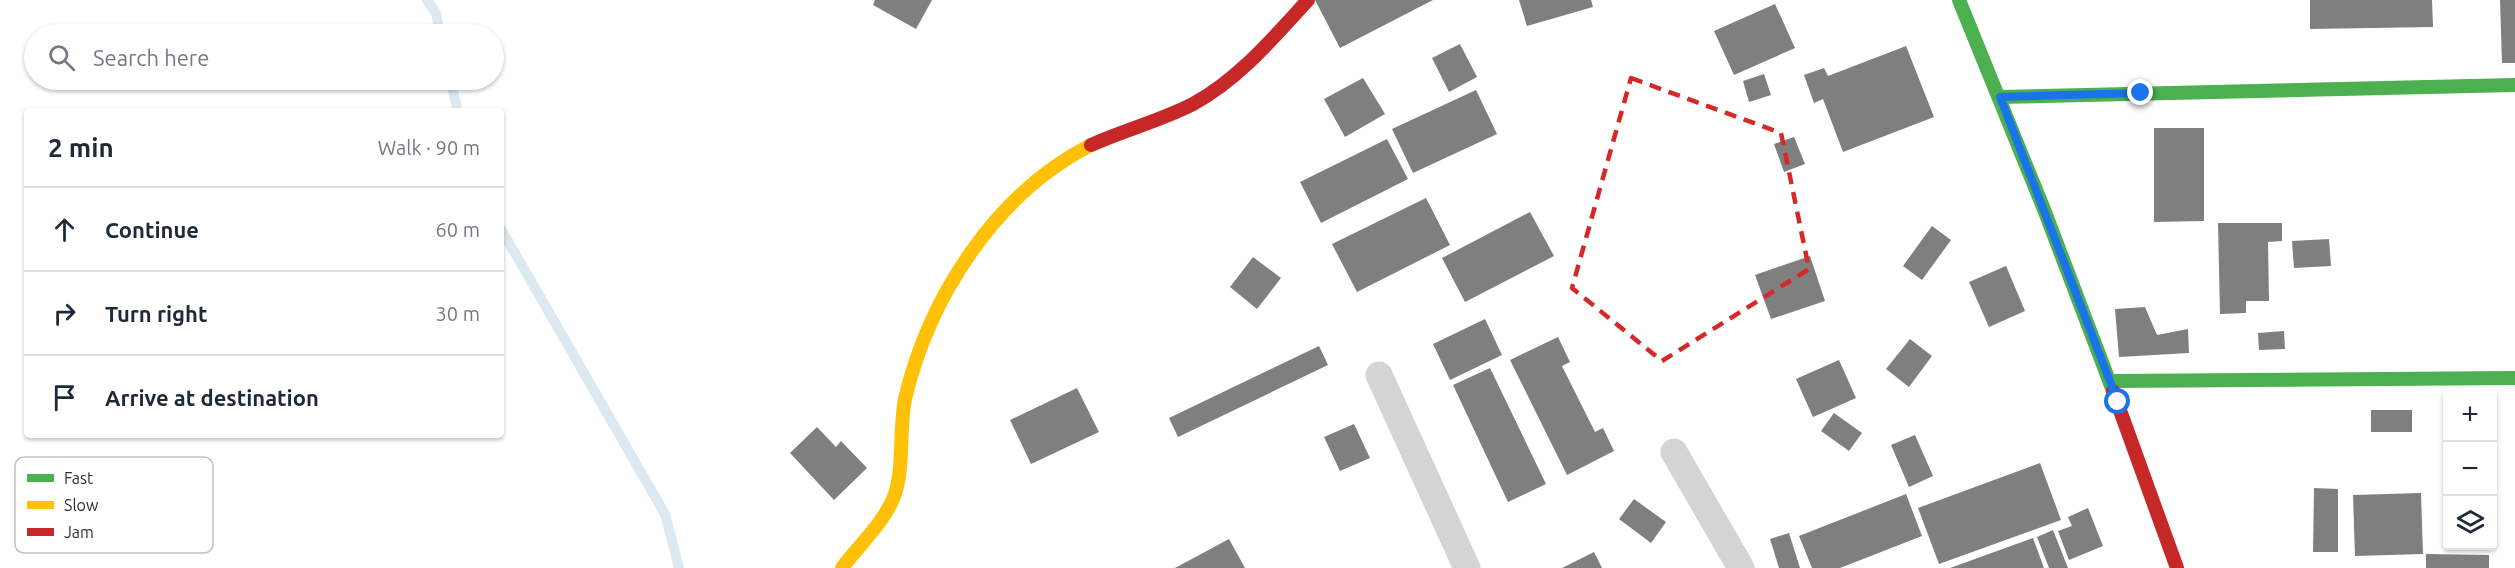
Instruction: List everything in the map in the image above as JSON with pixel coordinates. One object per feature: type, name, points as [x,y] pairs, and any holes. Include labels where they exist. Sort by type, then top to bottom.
[{"type":"street","points":[[842,568],[895,496],[901,423],[913,368],[951,283],[990,228],[1039,179],[1076,152],[1193,104],[1213,91],[1281,30],[1308,0]]},
{"type":"street","points":[[1959,0],[2000,97],[2111,381],[2177,568]]},
{"type":"street","points":[[2000,97],[2515,85]]},
{"type":"street","points":[[1379,375],[1467,568]]},
{"type":"street","points":[[2111,381],[2515,378]]},
{"type":"street","points":[[1674,452],[1740,568]]},
{"type":"highlighted area","points":[[1631,78],[1781,133],[1809,269],[1662,361],[1572,288]]},
{"type":"building","points":[[875,0],[932,0],[916,29],[873,5]]},
{"type":"building","points":[[1315,0],[1433,0],[1340,48]]},
{"type":"building","points":[[1519,0],[1591,0],[1593,7],[1527,26]]},
{"type":"building","points":[[2310,0],[2432,0],[2433,27],[2310,29]]},
{"type":"building","points":[[2500,0],[2515,0],[2515,63],[2502,63]]},
{"type":"building","points":[[1775,4],[1795,48],[1734,75],[1714,31]]},
{"type":"building","points":[[1460,44],[1477,77],[1449,92],[1432,58]]},
{"type":"building","points":[[1906,46],[1934,117],[1843,152],[1823,99],[1814,103],[1804,75],[1824,68],[1828,76]]},
{"type":"building","points":[[1764,74],[1771,95],[1749,102],[1743,81]]},
{"type":"building","points":[[1363,78],[1385,114],[1345,137],[1324,99]]},
{"type":"building","points":[[1476,90],[1497,134],[1413,173],[1392,129]]},
{"type":"building","points":[[2154,128],[2204,128],[2204,221],[2154,222]]},
{"type":"building","points":[[1794,137],[1805,164],[1784,172],[1774,144]]},
{"type":"building","points":[[1387,139],[1408,179],[1321,223],[1300,182]]},
{"type":"building","points":[[1426,198],[1450,245],[1357,292],[1332,244]]},
{"type":"building","points":[[1530,212],[1554,256],[1465,302],[1442,258]]},
{"type":"building","points":[[2218,223],[2282,223],[2282,241],[2268,242],[2269,301],[2246,301],[2246,313],[2220,314]]},
{"type":"building","points":[[1932,226],[1951,240],[1922,280],[1903,266]]},
{"type":"building","points":[[2329,239],[2331,266],[2294,268],[2292,241]]},
{"type":"building","points":[[1810,256],[1825,301],[1771,319],[1755,275]]},
{"type":"building","points":[[1253,257],[1281,278],[1257,309],[1230,287]]},
{"type":"building","points":[[2006,266],[2025,311],[1989,327],[1969,282]]},
{"type":"building","points":[[2145,307],[2157,335],[2188,329],[2189,353],[2119,357],[2115,309]]},
{"type":"building","points":[[1485,319],[1502,355],[1450,380],[1433,344]]},
{"type":"building","points":[[2284,331],[2285,349],[2259,350],[2258,333]]},
{"type":"building","points":[[1558,337],[1570,362],[1562,366],[1595,432],[1603,428],[1614,451],[1567,475],[1510,360]]},
{"type":"building","points":[[1910,339],[1932,356],[1909,387],[1886,369]]},
{"type":"building","points":[[1319,346],[1328,365],[1178,437],[1169,418]]},
{"type":"building","points":[[1839,360],[1856,398],[1813,417],[1796,379]]},
{"type":"building","points":[[1490,368],[1546,484],[1508,502],[1453,385]]},
{"type":"building","points":[[1077,388],[1099,432],[1031,464],[1010,420]]},
{"type":"building","points":[[2371,410],[2412,410],[2412,432],[2371,432]]},
{"type":"building","points":[[1834,413],[1862,433],[1849,451],[1821,431]]},
{"type":"building","points":[[1354,424],[1370,458],[1340,471],[1324,437]]},
{"type":"building","points":[[817,427],[836,447],[841,441],[867,468],[834,500],[790,453]]},
{"type":"building","points":[[1915,435],[1933,476],[1909,487],[1891,445]]},
{"type":"building","points":[[2040,463],[2061,520],[1939,564],[1918,508]]},
{"type":"building","points":[[2314,488],[2338,489],[2338,552],[2313,552]]},
{"type":"building","points":[[2421,493],[2423,554],[2355,556],[2353,495]]},
{"type":"building","points":[[1906,494],[1922,536],[1840,568],[1812,568],[1799,536]]},
{"type":"building","points":[[1634,499],[1666,522],[1651,543],[1619,519]]},
{"type":"building","points":[[2088,508],[2103,546],[2069,560],[2058,531],[2072,526],[2068,517]]},
{"type":"building","points":[[2053,530],[2068,568],[2049,568],[2037,537]]},
{"type":"building","points":[[1789,533],[1800,568],[1779,568],[1770,539]]},
{"type":"building","points":[[2033,538],[2044,568],[1950,568]]},
{"type":"building","points":[[1229,539],[1245,568],[1175,568]]},
{"type":"building","points":[[1594,552],[1602,568],[1562,568]]},
{"type":"building","points":[[2426,554],[2489,555],[2489,568],[2426,568]]},
{"type":"waterway","points":[[427,0],[436,13],[438,24]]},
{"type":"waterway","points":[[453,90],[457,108]]},
{"type":"waterway","points":[[504,234],[665,514],[679,568]]},
{"type":"traffic: fast","points":[[1959,0],[2045,212],[2113,391]]},
{"type":"traffic: fast","points":[[2000,97],[2515,85]]},
{"type":"traffic: fast","points":[[2111,381],[2515,378]]},
{"type":"traffic: slow","points":[[842,568],[878,524],[895,494],[900,472],[905,399],[916,361],[949,286],[971,252],[1025,191],[1057,166],[1091,145]]},
{"type":"traffic: jam","points":[[1091,145],[1180,110],[1209,94],[1255,57],[1308,0]]},
{"type":"traffic: jam","points":[[2113,391],[2177,568]]},
{"type":"route","points":[[2118,402],[2000,97],[2141,93]]}]
